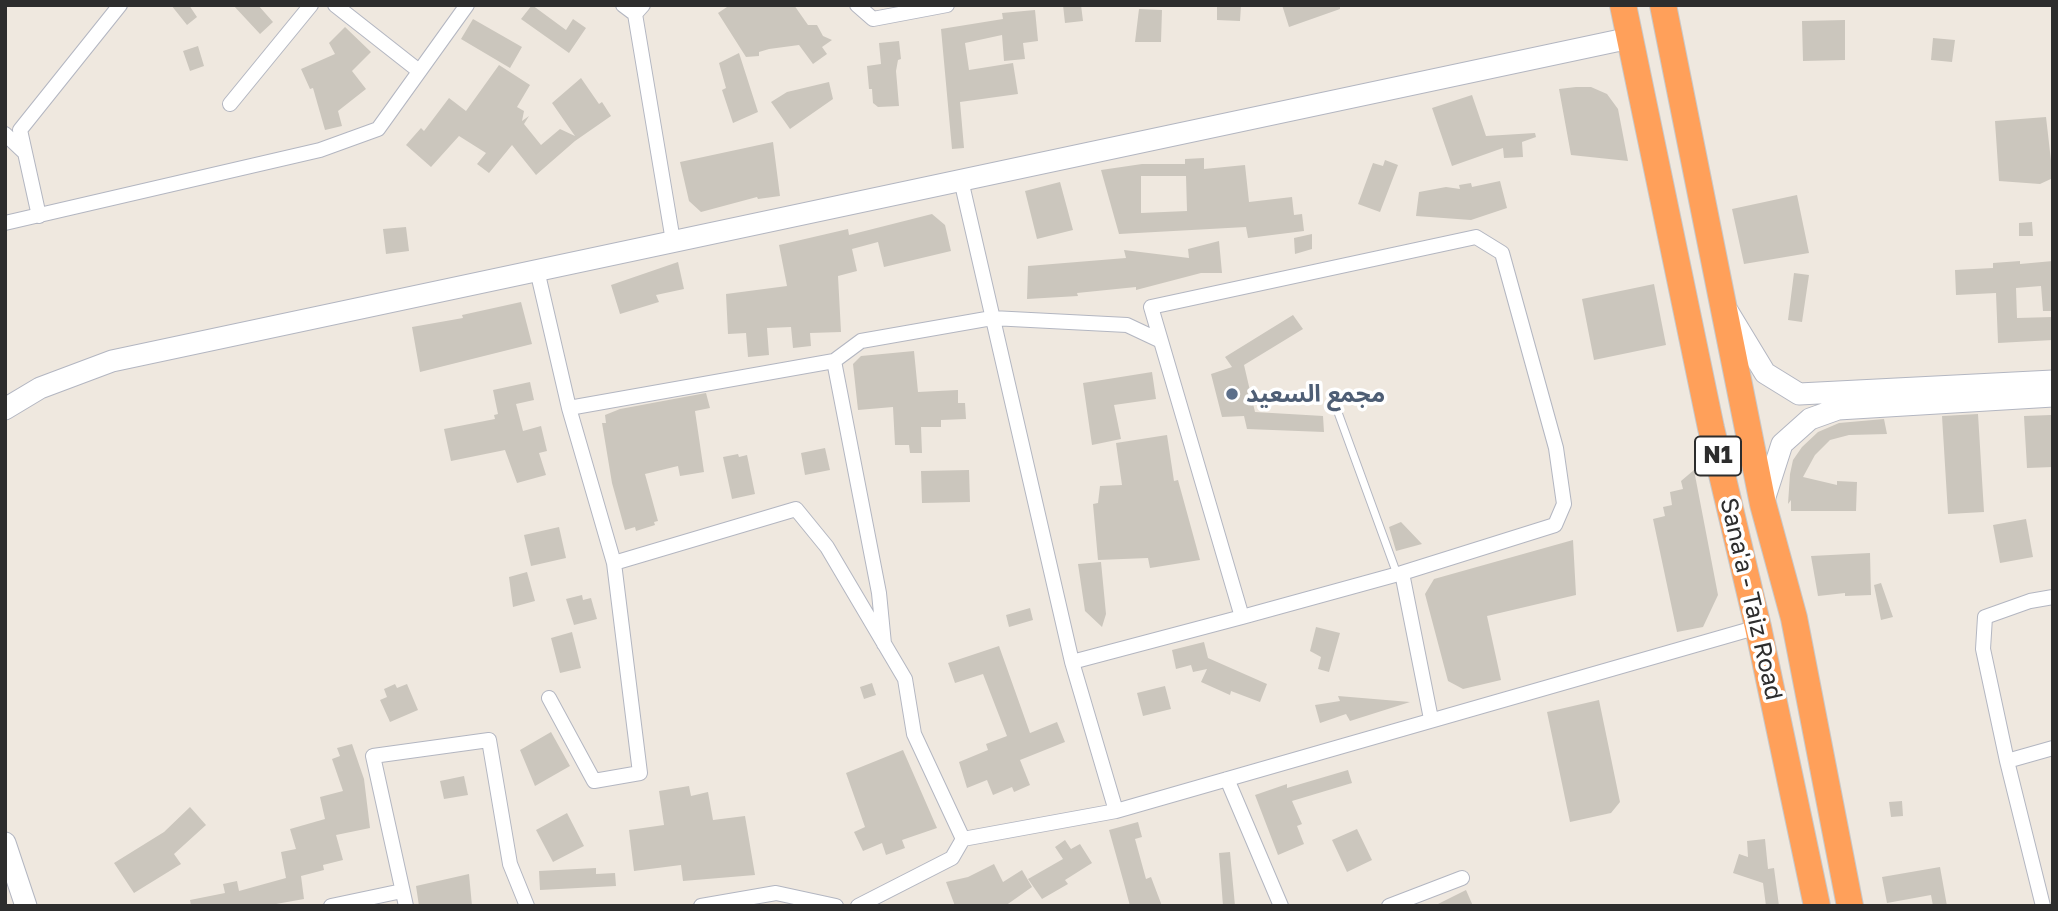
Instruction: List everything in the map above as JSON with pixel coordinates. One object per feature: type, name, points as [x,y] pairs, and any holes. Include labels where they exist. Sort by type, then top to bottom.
[{"type":"highway","name":"Sana'a - Taiz Road","points":[[1623,5],[1817,906]]},
{"type":"highway","name":"Sana'a - Taiz Road","points":[[1663,5],[1763,504],[1794,618],[1850,906]]},
{"type":"street","points":[[39,216],[20,130],[120,5]]},
{"type":"street","points":[[230,104],[311,5]]},
{"type":"street","points":[[335,5],[419,71]]},
{"type":"street","points":[[5,223],[320,150],[378,130],[467,5]]},
{"type":"street","points":[[857,5],[873,19],[947,5]]},
{"type":"street","points":[[634,8],[673,241]]},
{"type":"street","points":[[5,409],[40,388],[112,361],[1630,38]]},
{"type":"street","points":[[5,134],[24,152]]},
{"type":"street","points":[[961,180],[1072,662],[1116,811]]},
{"type":"street","points":[[1072,662],[1242,617],[1400,573],[1555,525],[1564,504],[1556,448],[1502,253],[1476,237],[1151,307],[1242,617]]},
{"type":"street","points":[[537,270],[569,408],[614,563],[640,773],[594,781],[549,698]]},
{"type":"street","points":[[1722,301],[1765,373],[1799,394],[2053,381]]},
{"type":"street","points":[[569,408],[834,361],[861,341],[992,318],[1127,325],[1161,341]]},
{"type":"street","points":[[834,361],[879,593],[884,645]]},
{"type":"street","points":[[1763,504],[1782,444],[1810,419],[1838,409],[2053,396]]},
{"type":"street","points":[[614,563],[796,509],[827,547],[905,679],[914,734],[963,839]]},
{"type":"street","points":[[1400,573],[1431,719]]},
{"type":"street","points":[[2043,906],[1983,649],[1985,617],[2030,601],[2053,597]]},
{"type":"street","points":[[858,906],[952,858],[963,839],[1116,811],[1758,627]]},
{"type":"street","points":[[406,906],[373,756],[489,740],[510,864],[527,906]]},
{"type":"street","points":[[2007,761],[2053,748]]},
{"type":"street","points":[[1227,779],[1281,906]]},
{"type":"street","points":[[5,843],[26,906]]},
{"type":"street","points":[[1389,906],[1462,877]]},
{"type":"street","points":[[331,906],[402,891]]},
{"type":"street","points":[[701,906],[776,893],[836,906]]},
{"type":"lane","points":[[1332,396],[1400,573]]},
{"type":"building","points":[[171,5],[189,5],[197,17],[187,25]]},
{"type":"building","points":[[233,5],[258,5],[273,22],[260,34]]},
{"type":"building","points":[[532,5],[566,30],[573,19],[586,28],[569,53],[521,19]]},
{"type":"building","points":[[730,5],[794,5],[808,25],[817,25],[823,36],[832,40],[822,47],[827,54],[813,64],[799,45],[769,49],[759,52],[759,56],[746,57],[718,13]]},
{"type":"building","points":[[1063,5],[1081,5],[1083,21],[1065,23]]},
{"type":"building","points":[[1217,5],[1241,5],[1240,21],[1217,20]]},
{"type":"building","points":[[1282,5],[1340,5],[1340,9],[1289,27]]},
{"type":"building","points":[[1139,9],[1162,10],[1161,42],[1135,42]]},
{"type":"building","points":[[1035,10],[1038,41],[1023,43],[1025,59],[1004,61],[1002,35],[965,43],[969,70],[1013,63],[1018,94],[960,102],[964,148],[952,149],[941,29],[1003,19],[1002,13]]},
{"type":"building","points":[[473,19],[522,47],[510,68],[461,39]]},
{"type":"building","points":[[1845,20],[1845,60],[1803,61],[1802,21]]},
{"type":"building","points":[[345,27],[371,52],[352,71],[366,89],[338,111],[342,126],[325,130],[313,88],[310,89],[301,69],[335,54],[329,43]]},
{"type":"building","points":[[1933,38],[1955,40],[1952,62],[1931,60]]},
{"type":"building","points":[[899,41],[901,59],[898,60],[896,71],[899,106],[878,107],[873,103],[872,89],[869,89],[867,66],[881,64],[879,43]]},
{"type":"building","points":[[198,46],[204,66],[190,71],[183,51]]},
{"type":"building","points":[[739,53],[758,112],[733,123],[722,90],[726,88],[719,63]]},
{"type":"building","points":[[499,65],[530,85],[517,107],[524,111],[522,121],[529,116],[524,124],[541,145],[560,129],[575,136],[552,103],[581,78],[611,116],[575,141],[536,175],[512,145],[489,173],[477,164],[486,153],[459,136],[431,167],[406,145],[421,128],[424,131],[449,98],[466,111]]},
{"type":"building","points":[[829,82],[833,99],[790,129],[771,102],[787,92]]},
{"type":"building","points":[[1591,87],[1607,94],[1618,109],[1628,161],[1571,155],[1559,89]]},
{"type":"building","points":[[1472,95],[1486,136],[1535,133],[1536,137],[1522,142],[1523,157],[1504,158],[1503,148],[1452,166],[1432,108]]},
{"type":"building","points":[[2046,117],[2053,178],[2040,184],[1999,181],[1995,121]]},
{"type":"building","points":[[773,142],[780,196],[757,197],[701,212],[689,201],[680,162]]},
{"type":"building","points":[[1204,158],[1204,169],[1245,165],[1249,202],[1292,197],[1294,215],[1302,214],[1304,231],[1248,238],[1246,227],[1119,234],[1101,170],[1142,164],[1185,164],[1185,159]],"holes":[[[1141,176],[1186,176],[1187,211],[1141,213]]]},
{"type":"building","points":[[1385,160],[1398,165],[1380,212],[1358,204],[1373,163],[1383,166]]},
{"type":"building","points":[[1500,181],[1507,208],[1471,220],[1416,216],[1419,192],[1446,187],[1460,189],[1459,185],[1471,183],[1472,187]]},
{"type":"building","points":[[1060,182],[1073,230],[1037,239],[1025,191]]},
{"type":"building","points":[[1797,195],[1809,253],[1744,264],[1732,209]]},
{"type":"building","points":[[932,214],[945,225],[951,251],[884,267],[878,242],[852,249],[857,271],[838,276],[841,332],[810,333],[811,346],[793,348],[791,327],[767,328],[769,355],[748,357],[746,333],[728,334],[726,294],[787,286],[779,245],[848,229],[849,235]]},
{"type":"building","points":[[2032,222],[2033,236],[2019,236],[2019,223]]},
{"type":"building","points":[[406,227],[409,251],[386,254],[383,229]]},
{"type":"building","points":[[1312,234],[1312,249],[1295,254],[1294,238]]},
{"type":"building","points":[[1219,241],[1222,273],[1201,273],[1136,290],[1136,287],[1077,293],[1078,296],[1027,299],[1028,266],[1126,258],[1124,250],[1189,258],[1188,249]]},
{"type":"building","points":[[2020,261],[2020,264],[2053,261],[2053,311],[2043,311],[2041,286],[2016,288],[2017,318],[2053,317],[2053,340],[1998,343],[1996,293],[1956,295],[1955,270],[1993,268],[1993,263]]},
{"type":"building","points":[[678,262],[684,289],[656,295],[659,302],[620,314],[611,285]]},
{"type":"building","points":[[1794,273],[1809,275],[1802,322],[1788,320]]},
{"type":"building","points":[[1654,284],[1666,345],[1594,360],[1582,299]]},
{"type":"building","points":[[521,302],[532,344],[420,372],[412,327],[463,318],[462,315]]},
{"type":"building","points":[[1293,315],[1303,329],[1244,365],[1255,412],[1323,416],[1324,432],[1247,429],[1244,416],[1222,417],[1211,374],[1232,367],[1225,357]]},
{"type":"building","points":[[914,351],[918,392],[958,390],[958,403],[965,403],[966,419],[941,420],[941,427],[921,427],[922,453],[910,453],[909,445],[895,445],[893,407],[858,410],[853,364],[861,356]]},
{"type":"building","points":[[1152,372],[1156,399],[1114,405],[1121,439],[1092,445],[1083,383]]},
{"type":"building","points":[[530,382],[534,400],[516,404],[523,431],[541,426],[547,451],[539,453],[546,475],[517,483],[505,450],[451,461],[444,429],[495,419],[494,415],[498,414],[493,390]]},
{"type":"building","points":[[706,393],[710,408],[695,411],[704,472],[680,476],[678,466],[645,474],[658,521],[654,522],[655,525],[636,531],[635,527],[625,530],[612,483],[602,423],[606,423],[605,415],[620,409]]},
{"type":"building","points":[[1978,414],[1984,512],[1948,514],[1942,416]]},
{"type":"building","points":[[2051,415],[2053,467],[2027,468],[2024,416]]},
{"type":"building","points":[[1884,419],[1887,434],[1849,435],[1830,440],[1815,455],[1803,477],[1837,485],[1837,481],[1857,482],[1856,511],[1791,511],[1791,500],[1788,504],[1790,474],[1793,460],[1802,447],[1818,432],[1839,423]]},
{"type":"building","points":[[1167,435],[1174,481],[1178,480],[1200,560],[1150,568],[1148,558],[1098,560],[1093,504],[1098,503],[1100,486],[1122,485],[1116,443]]},
{"type":"building","points":[[825,448],[830,470],[805,475],[801,453]]},
{"type":"building","points":[[738,454],[739,457],[747,455],[755,494],[732,499],[723,457]]},
{"type":"building","points":[[969,470],[970,502],[922,503],[921,471]]},
{"type":"building","points":[[1694,470],[1718,595],[1703,627],[1677,632],[1653,519],[1665,516],[1663,507],[1672,505],[1670,492],[1683,489],[1681,481]]},
{"type":"building","points":[[2026,519],[2033,557],[2000,563],[1993,525]]},
{"type":"building","points":[[1401,522],[1422,544],[1396,551],[1389,527]]},
{"type":"building","points":[[559,527],[566,558],[531,566],[524,535]]},
{"type":"building","points":[[1573,540],[1576,595],[1487,616],[1501,680],[1463,689],[1448,681],[1425,594],[1434,579]]},
{"type":"building","points":[[1870,553],[1871,595],[1845,596],[1845,593],[1818,596],[1811,556]]},
{"type":"building","points":[[1101,562],[1106,614],[1102,627],[1085,611],[1078,564]]},
{"type":"building","points":[[527,572],[535,601],[513,607],[509,577]]},
{"type":"building","points":[[1881,583],[1893,617],[1881,620],[1874,585]]},
{"type":"building","points":[[582,595],[583,600],[591,598],[597,619],[574,625],[566,599]]},
{"type":"building","points":[[1030,608],[1033,620],[1009,627],[1006,615]]},
{"type":"building","points":[[1316,627],[1340,633],[1329,672],[1318,669],[1321,657],[1310,651]]},
{"type":"building","points":[[572,632],[581,668],[560,673],[551,638]]},
{"type":"building","points":[[1204,642],[1208,658],[1267,684],[1260,702],[1231,691],[1230,695],[1201,682],[1207,669],[1193,672],[1191,665],[1176,669],[1172,650]]},
{"type":"building","points":[[999,646],[1030,733],[1057,722],[1065,742],[1020,760],[1030,785],[1014,792],[1012,787],[993,795],[987,780],[967,788],[959,762],[988,750],[986,744],[1007,736],[983,674],[955,683],[948,663]]},
{"type":"building","points":[[872,683],[876,695],[864,699],[860,687]]},
{"type":"building","points":[[395,684],[397,688],[407,684],[418,710],[390,722],[380,700],[387,697],[384,689]]},
{"type":"building","points":[[1165,686],[1171,709],[1143,716],[1137,693]]},
{"type":"building","points":[[1338,696],[1410,702],[1350,721],[1346,714],[1320,723],[1315,705],[1340,701]]},
{"type":"building","points":[[1599,700],[1620,802],[1611,813],[1570,822],[1547,712]]},
{"type":"building","points":[[551,732],[570,766],[535,786],[520,750]]},
{"type":"building","points":[[352,744],[364,779],[370,828],[336,835],[343,860],[323,865],[324,870],[301,876],[304,899],[265,906],[191,906],[190,900],[225,893],[223,884],[237,881],[239,891],[286,878],[281,852],[296,849],[290,829],[325,819],[320,797],[343,791],[332,759],[340,756],[337,748]]},
{"type":"building","points":[[903,750],[937,828],[902,840],[905,848],[886,855],[882,843],[863,851],[854,832],[865,827],[846,773]]},
{"type":"building","points":[[1348,770],[1352,783],[1292,801],[1302,824],[1297,826],[1304,844],[1278,855],[1255,795],[1287,784],[1287,788]]},
{"type":"building","points":[[464,776],[468,795],[444,799],[440,781]]},
{"type":"building","points":[[689,786],[691,796],[708,792],[713,820],[745,816],[755,875],[683,881],[681,865],[634,871],[629,830],[664,825],[659,791]]},
{"type":"building","points":[[1902,801],[1903,816],[1891,817],[1889,802]]},
{"type":"building","points":[[190,807],[206,825],[174,854],[181,864],[134,893],[114,863],[164,832]]},
{"type":"building","points":[[567,813],[584,846],[553,862],[536,830]]},
{"type":"building","points":[[1138,822],[1142,837],[1135,839],[1146,879],[1151,877],[1162,906],[1130,906],[1109,830]]},
{"type":"building","points":[[1357,829],[1372,860],[1347,872],[1332,840]]},
{"type":"building","points":[[1765,839],[1768,869],[1774,868],[1779,906],[1766,906],[1763,883],[1733,873],[1739,854],[1748,857],[1747,841]]},
{"type":"building","points":[[1065,840],[1071,849],[1080,844],[1092,863],[1065,880],[1068,884],[1042,899],[1028,879],[1063,859],[1055,847]]},
{"type":"building","points":[[1230,852],[1235,906],[1223,906],[1219,853]]},
{"type":"building","points":[[994,864],[1003,882],[1022,870],[1032,887],[1005,906],[955,906],[946,882],[968,877]]},
{"type":"building","points":[[1940,867],[1947,906],[1933,906],[1931,895],[1887,903],[1882,877]]},
{"type":"building","points":[[596,868],[596,874],[615,873],[616,886],[540,890],[539,871]]},
{"type":"building","points":[[469,874],[472,906],[419,906],[416,886]]},
{"type":"building","points":[[1466,890],[1473,906],[1434,906]]},
{"type":"place","name":"مجمع السعيد","points":[[1232,394]]}]
